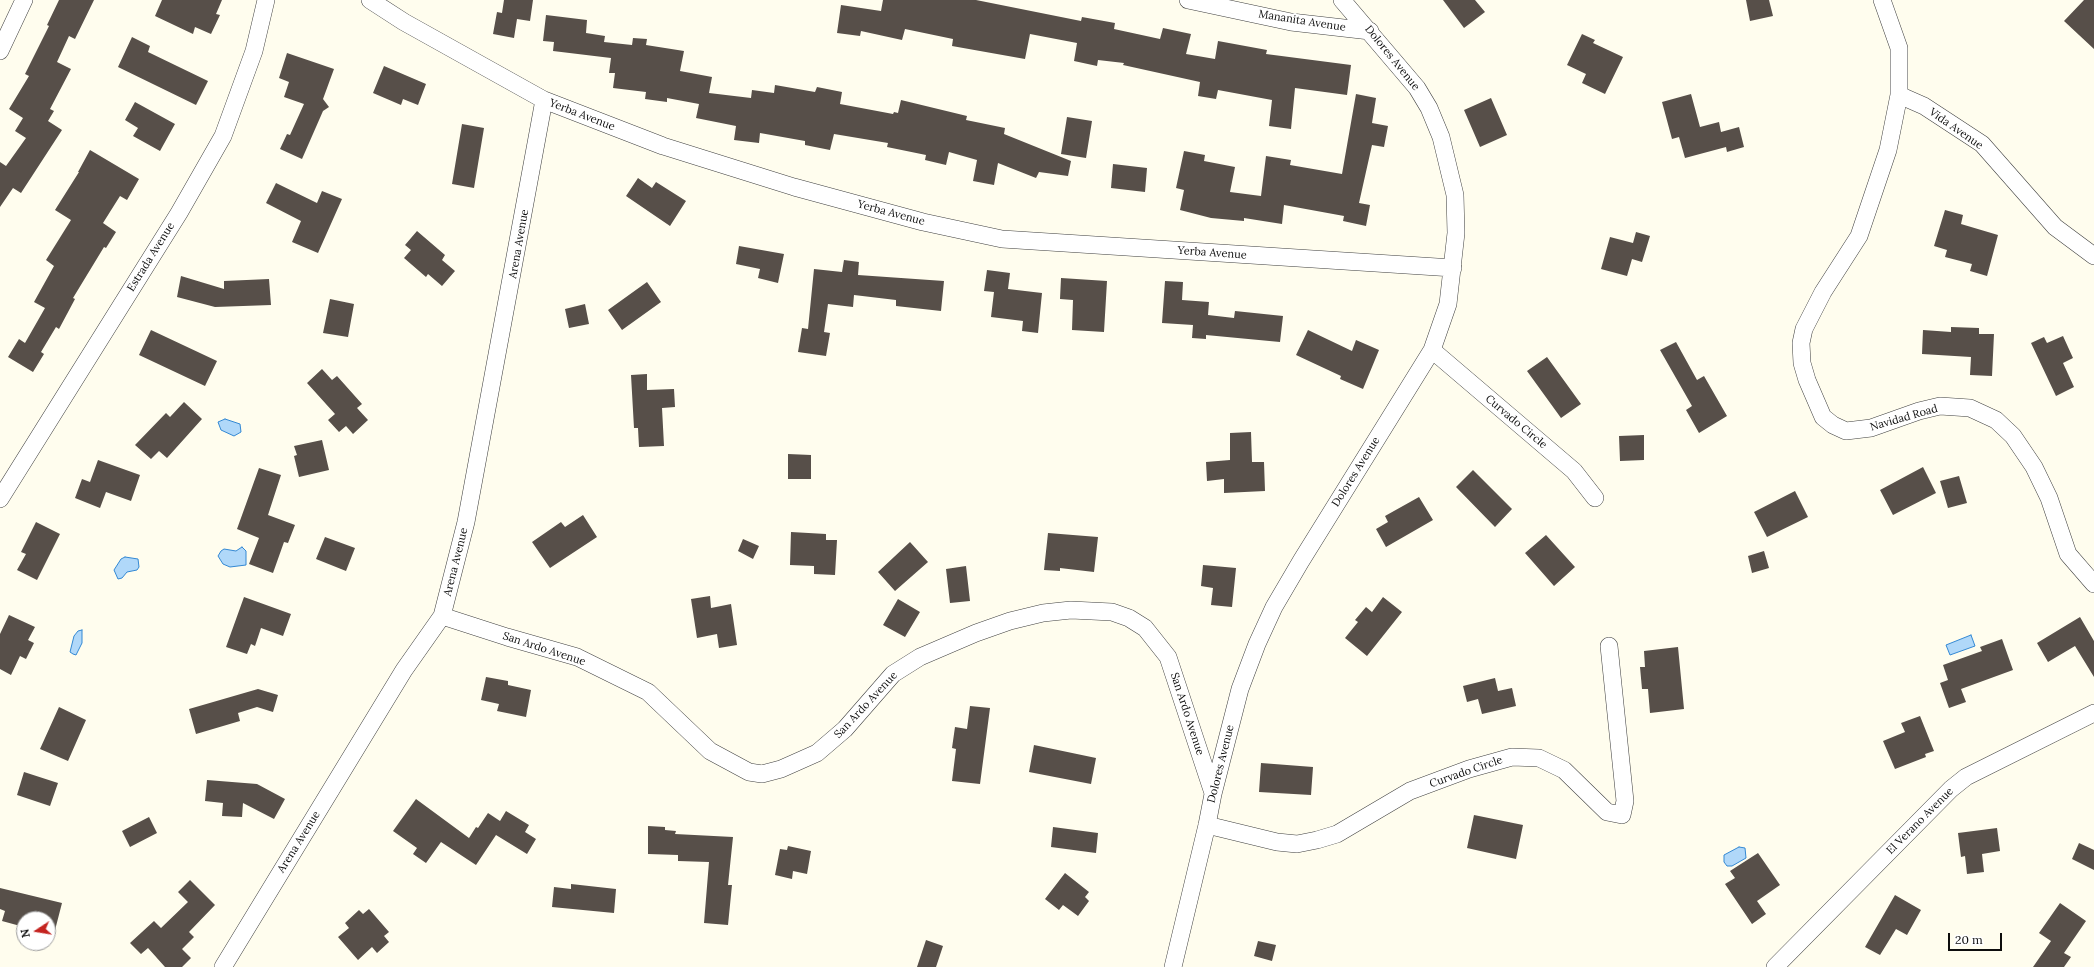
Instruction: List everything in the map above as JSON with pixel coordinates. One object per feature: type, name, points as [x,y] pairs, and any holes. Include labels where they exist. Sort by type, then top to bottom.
[{"type":"street","points":[[0,51],[24,0]]},
{"type":"street","name":"Estrada Avenue","points":[[0,498],[179,213],[224,136],[254,51],[266,0]]},
{"type":"street","name":"Yerba Avenue","points":[[370,0],[404,22],[544,100],[663,146],[794,187],[923,222],[1002,239],[1453,268]]},
{"type":"street","name":"Mananita Avenue","points":[[1188,0],[1291,22],[1370,31]]},
{"type":"street","name":"Dolores Avenue","points":[[1174,967],[1213,794],[1240,689],[1257,644],[1274,607],[1432,350],[1448,304],[1456,233],[1455,195],[1441,137],[1429,108],[1417,88],[1370,31],[1342,0]]},
{"type":"street","points":[[1882,0],[1899,48],[1899,95]]},
{"type":"street","name":"Vida Avenue","points":[[1899,95],[1924,106],[1982,144],[2055,227],[2094,256]]},
{"type":"street","name":"Navidad Road","points":[[1899,95],[1888,150],[1859,236],[1822,292],[1804,329],[1801,343],[1807,380],[1823,417],[1832,425],[1846,431],[1871,428],[1919,411],[1940,406],[1970,408],[1996,420],[2009,431],[2034,466],[2049,498],[2068,554],[2094,584]]},
{"type":"street","name":"Arena Avenue","points":[[223,967],[404,670],[442,616],[466,522],[544,100]]},
{"type":"street","name":"Curvado Circle","points":[[1432,350],[1574,471],[1595,498]]},
{"type":"street","name":"San Ardo Avenue","points":[[442,616],[507,637],[577,657],[648,692],[710,751],[749,772],[762,774],[781,769],[817,753],[845,728],[893,674],[920,657],[990,628],[1043,613],[1071,610],[1112,612],[1129,618],[1145,628],[1168,657],[1213,794]]},
{"type":"street","name":"Curvado Circle","points":[[1207,825],[1277,842],[1297,844],[1317,840],[1337,834],[1410,792],[1469,769],[1512,757],[1539,758],[1564,770],[1607,812],[1622,815],[1625,801],[1609,646]]},
{"type":"street","name":"El Verano Avenue","points":[[1775,967],[1951,789],[1966,777],[2094,713]]},
{"type":"water","points":[[225,419],[240,424],[241,432],[234,436],[221,430],[218,422]]},
{"type":"water","points":[[242,547],[246,551],[246,565],[230,567],[223,564],[218,556],[224,549],[236,551]]},
{"type":"water","points":[[125,557],[138,559],[139,567],[137,570],[127,572],[122,578],[118,579],[114,570],[121,559]]},
{"type":"water","points":[[82,630],[82,643],[76,655],[70,652],[74,636],[78,631]]},
{"type":"water","points":[[1971,635],[1975,646],[1950,655],[1946,645]]},
{"type":"water","points":[[1739,847],[1745,848],[1746,858],[1732,866],[1727,866],[1724,862],[1724,855]]},
{"type":"building","points":[[59,0],[94,0],[75,39],[69,36],[57,62],[71,69],[50,109],[54,111],[48,121],[62,130],[21,193],[13,188],[0,207],[0,162],[6,166],[26,138],[15,131],[23,118],[9,109],[29,76],[25,74],[49,26],[47,25]]},
{"type":"building","points":[[162,0],[222,0],[216,14],[220,15],[211,34],[195,27],[193,34],[155,16]]},
{"type":"building","points":[[504,0],[533,0],[530,21],[517,19],[514,38],[493,34],[497,12],[502,13]]},
{"type":"building","points":[[883,0],[976,0],[1081,21],[1082,17],[1115,23],[1114,29],[1160,39],[1163,28],[1191,34],[1186,54],[1215,59],[1218,41],[1267,50],[1266,54],[1351,65],[1347,95],[1295,88],[1291,129],[1269,126],[1272,100],[1218,90],[1216,99],[1198,96],[1200,82],[1123,65],[1124,63],[1098,60],[1097,66],[1074,61],[1077,43],[1030,34],[1025,59],[952,46],[953,39],[905,29],[902,40],[861,31],[860,36],[837,33],[841,5],[881,11]]},
{"type":"building","points":[[1443,0],[1475,0],[1485,12],[1464,28]]},
{"type":"building","points":[[1746,0],[1769,0],[1773,16],[1750,21]]},
{"type":"building","points":[[2084,0],[2094,0],[2094,49],[2064,21]]},
{"type":"building","points":[[546,15],[587,20],[586,33],[605,36],[604,42],[632,45],[633,38],[647,39],[646,45],[684,51],[680,71],[712,77],[709,93],[751,98],[752,90],[774,93],[775,85],[815,92],[817,87],[842,92],[840,104],[893,114],[894,112],[898,113],[901,100],[967,116],[966,120],[1005,128],[1004,134],[1071,161],[1068,176],[1039,172],[1036,178],[998,163],[994,185],[973,181],[977,160],[949,152],[946,165],[925,160],[926,155],[887,147],[888,143],[834,134],[830,150],[805,145],[805,141],[760,133],[759,143],[734,140],[736,126],[696,118],[699,104],[667,98],[667,102],[645,99],[646,92],[613,88],[615,73],[609,73],[611,58],[553,51],[554,42],[543,41]]},
{"type":"building","points":[[1582,34],[1595,40],[1593,43],[1623,57],[1605,94],[1582,83],[1586,74],[1567,65]]},
{"type":"building","points":[[132,37],[150,46],[148,52],[208,81],[196,105],[118,67]]},
{"type":"building","points":[[287,53],[334,69],[323,99],[329,107],[323,111],[302,159],[280,149],[287,134],[290,135],[304,104],[284,97],[289,82],[279,78]]},
{"type":"building","points":[[384,66],[426,84],[418,105],[403,99],[401,105],[373,93]]},
{"type":"building","points":[[1356,94],[1376,98],[1372,123],[1388,126],[1384,147],[1372,145],[1359,203],[1370,205],[1366,226],[1343,221],[1344,216],[1284,205],[1282,224],[1244,218],[1244,221],[1211,218],[1180,210],[1184,190],[1176,188],[1184,151],[1205,155],[1204,161],[1235,167],[1230,192],[1261,196],[1266,156],[1291,160],[1290,165],[1342,174]]},
{"type":"building","points":[[1691,94],[1700,127],[1719,122],[1721,132],[1739,127],[1744,147],[1727,152],[1726,147],[1685,158],[1679,137],[1672,139],[1662,102]]},
{"type":"building","points":[[1491,98],[1507,135],[1480,147],[1464,110]]},
{"type":"building","points":[[135,102],[175,124],[160,151],[133,136],[138,128],[125,120]]},
{"type":"building","points":[[1067,117],[1092,121],[1086,158],[1061,154]]},
{"type":"building","points":[[462,124],[484,128],[474,188],[452,184]]},
{"type":"building","points":[[90,150],[139,179],[127,200],[120,196],[103,223],[116,232],[106,248],[104,247],[73,298],[75,299],[59,329],[56,327],[41,352],[44,354],[33,372],[8,357],[19,339],[25,343],[45,308],[34,302],[54,266],[46,260],[71,220],[55,210],[79,172]]},
{"type":"building","points":[[1113,164],[1147,168],[1145,192],[1111,188]]},
{"type":"building","points":[[638,178],[652,188],[656,182],[686,201],[670,226],[626,196]]},
{"type":"building","points":[[276,183],[317,203],[322,191],[342,199],[318,253],[292,242],[301,221],[266,203]]},
{"type":"building","points":[[1945,210],[1963,215],[1961,224],[1998,235],[1987,276],[1970,271],[1972,264],[1945,257],[1947,250],[1934,246]]},
{"type":"building","points":[[417,231],[445,255],[442,260],[455,271],[442,286],[428,274],[426,277],[404,258],[411,250],[405,245]]},
{"type":"building","points":[[1636,232],[1650,236],[1642,262],[1632,259],[1627,276],[1601,269],[1610,237],[1633,243]]},
{"type":"building","points":[[739,246],[784,254],[778,283],[758,278],[760,269],[736,264]]},
{"type":"building","points":[[844,260],[859,262],[858,275],[944,281],[941,311],[896,306],[896,300],[854,295],[853,307],[828,304],[824,332],[830,333],[826,356],[798,352],[802,328],[808,329],[814,269],[842,272]]},
{"type":"building","points":[[987,270],[1010,273],[1008,289],[1042,293],[1038,333],[1022,331],[1023,321],[991,317],[994,292],[984,291]]},
{"type":"building","points":[[181,276],[224,289],[224,281],[269,279],[271,305],[215,307],[177,297]]},
{"type":"building","points":[[1061,278],[1107,281],[1104,332],[1072,330],[1073,300],[1060,299]]},
{"type":"building","points":[[1165,281],[1183,282],[1182,300],[1209,302],[1208,315],[1234,318],[1235,311],[1283,316],[1280,342],[1206,335],[1206,339],[1192,338],[1193,325],[1162,323]]},
{"type":"building","points":[[647,282],[661,302],[622,330],[608,310]]},
{"type":"building","points":[[330,299],[354,304],[348,337],[323,333]]},
{"type":"building","points":[[585,304],[589,324],[569,328],[565,309]]},
{"type":"building","points":[[1951,327],[1979,328],[1979,334],[1994,334],[1992,376],[1970,375],[1971,357],[1922,354],[1923,330],[1951,332]]},
{"type":"building","points":[[151,330],[217,361],[205,386],[139,355]]},
{"type":"building","points":[[1308,330],[1352,351],[1356,340],[1379,350],[1363,389],[1340,379],[1341,376],[1296,355]]},
{"type":"building","points":[[2063,336],[2073,358],[2063,363],[2074,387],[2056,396],[2031,343],[2044,337],[2047,343]]},
{"type":"building","points":[[1676,342],[1697,380],[1704,376],[1727,416],[1699,433],[1686,410],[1692,406],[1660,350]]},
{"type":"building","points":[[1547,357],[1581,404],[1561,418],[1527,371]]},
{"type":"building","points":[[322,369],[332,380],[337,376],[362,404],[357,408],[368,420],[353,434],[346,426],[339,432],[328,420],[335,414],[307,383]]},
{"type":"building","points":[[647,374],[647,390],[674,389],[675,407],[662,408],[664,446],[639,447],[638,428],[634,428],[631,375]]},
{"type":"building","points":[[184,402],[202,419],[167,458],[159,451],[151,459],[135,445],[166,413],[170,417]]},
{"type":"building","points":[[1251,432],[1252,462],[1264,462],[1265,491],[1224,493],[1224,479],[1207,481],[1206,462],[1230,460],[1230,433]]},
{"type":"building","points":[[1644,435],[1644,460],[1620,461],[1619,436]]},
{"type":"building","points":[[322,440],[329,470],[299,477],[294,456],[297,455],[294,446]]},
{"type":"building","points":[[788,454],[811,455],[811,479],[788,479]]},
{"type":"building","points":[[98,460],[140,475],[131,501],[106,492],[100,508],[75,498],[82,479],[90,482]]},
{"type":"building","points":[[1923,467],[1936,493],[1893,515],[1880,490]]},
{"type":"building","points":[[259,468],[281,475],[268,515],[295,525],[288,543],[284,542],[273,573],[249,564],[259,538],[237,529]]},
{"type":"building","points":[[1473,470],[1512,509],[1495,527],[1456,487]]},
{"type":"building","points":[[1959,476],[1967,503],[1948,508],[1940,481]]},
{"type":"building","points":[[1795,491],[1808,517],[1767,537],[1754,512]]},
{"type":"building","points":[[1419,497],[1433,520],[1386,547],[1376,529],[1388,522],[1385,516]]},
{"type":"building","points":[[583,515],[597,537],[550,568],[532,542],[561,522],[565,527]]},
{"type":"building","points":[[36,522],[60,534],[37,580],[17,570],[26,554],[21,552]]},
{"type":"building","points":[[791,532],[826,534],[826,540],[837,540],[835,575],[814,574],[814,566],[790,565]]},
{"type":"building","points":[[1048,533],[1098,537],[1094,572],[1060,568],[1060,571],[1044,570]]},
{"type":"building","points":[[1546,535],[1575,567],[1554,586],[1525,553]]},
{"type":"building","points":[[325,537],[355,548],[346,571],[316,559]]},
{"type":"building","points":[[743,539],[759,546],[753,559],[738,551]]},
{"type":"building","points":[[910,542],[928,562],[895,591],[878,572]]},
{"type":"building","points":[[1764,551],[1769,568],[1752,573],[1748,556]]},
{"type":"building","points":[[1203,565],[1236,568],[1232,607],[1211,605],[1213,588],[1201,586]]},
{"type":"building","points":[[966,566],[970,601],[950,603],[946,569]]},
{"type":"building","points":[[710,596],[711,608],[731,604],[737,645],[719,648],[717,634],[697,638],[691,599]]},
{"type":"building","points":[[244,597],[291,614],[283,636],[261,628],[255,646],[251,644],[247,654],[226,647]]},
{"type":"building","points":[[1383,597],[1402,612],[1367,656],[1345,638],[1358,622],[1355,620],[1366,607],[1372,612]]},
{"type":"building","points":[[898,599],[920,612],[905,637],[883,625]]},
{"type":"building","points":[[9,615],[35,627],[28,640],[34,643],[26,659],[20,656],[11,675],[0,669],[0,634]]},
{"type":"building","points":[[2080,617],[2094,641],[2094,677],[2075,646],[2048,662],[2037,643]]},
{"type":"building","points":[[2002,639],[2013,670],[1961,689],[1966,702],[1949,708],[1940,683],[1948,680],[1943,665],[1982,651],[1980,647]]},
{"type":"building","points":[[1678,647],[1684,709],[1650,713],[1648,689],[1642,689],[1640,667],[1645,667],[1644,651]]},
{"type":"building","points":[[486,677],[508,681],[508,685],[531,690],[526,717],[497,711],[499,704],[481,700]]},
{"type":"building","points":[[1495,678],[1498,691],[1512,688],[1516,706],[1482,714],[1478,699],[1467,702],[1463,686]]},
{"type":"building","points":[[258,689],[278,695],[273,712],[257,707],[238,713],[240,721],[196,734],[189,709]]},
{"type":"building","points":[[970,706],[990,708],[980,784],[952,781],[956,749],[952,748],[955,727],[967,729]]},
{"type":"building","points":[[59,707],[86,720],[68,761],[40,749]]},
{"type":"building","points":[[1920,716],[1934,751],[1925,754],[1926,757],[1895,769],[1883,741],[1905,732],[1901,723]]},
{"type":"building","points":[[1034,745],[1096,758],[1091,784],[1029,772]]},
{"type":"building","points":[[1261,763],[1313,767],[1311,795],[1259,792]]},
{"type":"building","points":[[24,772],[58,783],[50,806],[17,795]]},
{"type":"building","points":[[207,780],[257,784],[285,799],[274,819],[243,803],[242,817],[222,816],[223,803],[205,801]]},
{"type":"building","points":[[416,799],[469,838],[488,813],[500,821],[506,811],[529,825],[525,832],[536,839],[527,854],[496,835],[476,865],[441,842],[426,863],[413,854],[417,848],[393,831]]},
{"type":"building","points":[[1474,815],[1523,825],[1516,859],[1467,848]]},
{"type":"building","points":[[149,817],[157,833],[130,847],[122,831]]},
{"type":"building","points":[[648,826],[665,827],[665,830],[676,831],[675,834],[733,837],[728,885],[732,885],[728,925],[704,923],[709,862],[678,861],[678,855],[648,854]]},
{"type":"building","points":[[1053,827],[1098,833],[1096,853],[1051,847]]},
{"type":"building","points":[[1997,828],[2000,851],[1982,854],[1984,872],[1967,874],[1965,856],[1961,857],[1958,833]]},
{"type":"building","points":[[2079,843],[2094,850],[2094,870],[2072,859]]},
{"type":"building","points":[[788,846],[811,851],[807,874],[793,871],[792,879],[775,875],[780,849],[787,850]]},
{"type":"building","points":[[1758,853],[1780,885],[1757,901],[1766,914],[1752,924],[1725,884],[1735,878],[1730,871]]},
{"type":"building","points":[[1065,873],[1089,892],[1085,897],[1089,901],[1078,916],[1063,905],[1059,910],[1045,899]]},
{"type":"building","points":[[190,880],[215,905],[189,932],[194,937],[182,949],[191,958],[182,967],[165,967],[148,948],[141,954],[130,943],[154,921],[161,928],[188,902],[178,892]]},
{"type":"building","points":[[571,884],[616,889],[614,913],[552,907],[554,887],[571,889]]},
{"type":"building","points":[[0,888],[62,903],[56,926],[56,911],[16,911],[16,925],[2,921],[5,911],[0,909]]},
{"type":"building","points":[[1895,895],[1921,910],[1907,935],[1896,929],[1880,955],[1865,947]]},
{"type":"building","points":[[2060,903],[2086,921],[2064,953],[2071,957],[2064,967],[2033,967],[2051,941],[2039,933]]},
{"type":"building","points":[[369,909],[389,932],[384,936],[389,942],[377,953],[372,947],[358,960],[338,937],[349,928],[345,923],[359,910],[363,914]]},
{"type":"building","points":[[926,940],[943,946],[936,967],[917,967]]},
{"type":"building","points":[[1258,941],[1276,945],[1272,961],[1254,956]]}]
